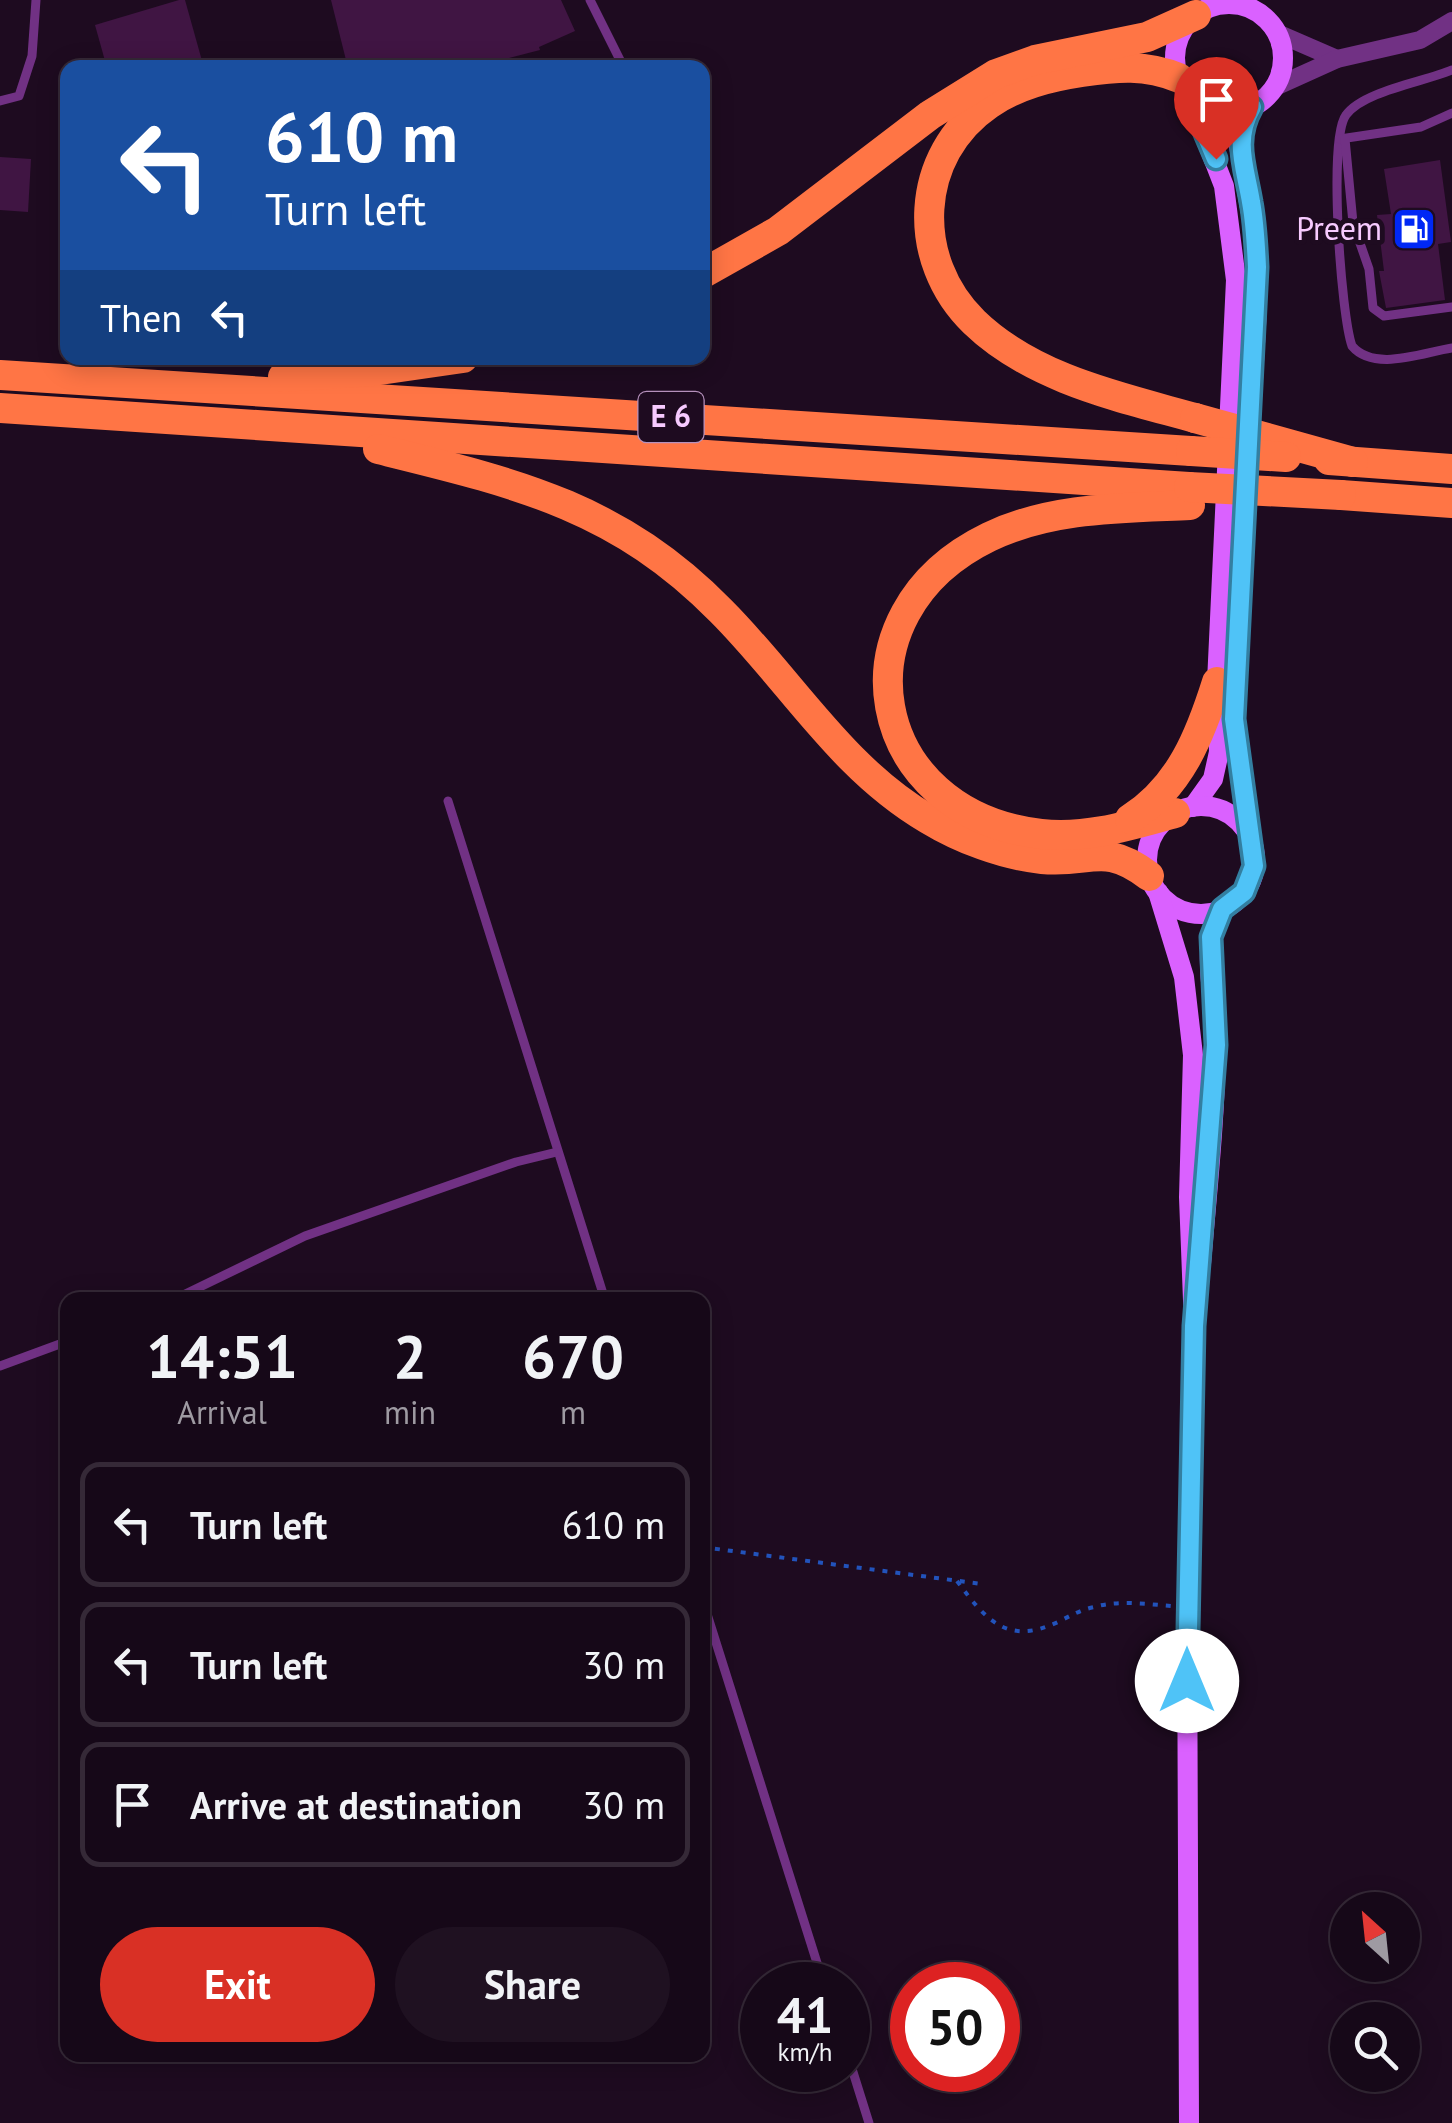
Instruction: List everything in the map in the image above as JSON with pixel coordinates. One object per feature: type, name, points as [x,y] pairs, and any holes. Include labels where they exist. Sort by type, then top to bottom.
[{"type":"highway","points":[[710,269],[778,231],[930,115],[996,74],[1036,60],[1147,36],[1208,7]]},
{"type":"highway","points":[[1183,85],[1156,69],[1127,66],[1044,79],[1006,94],[974,116],[948,146],[932,181],[928,218],[940,275],[960,307],[990,336],[1061,376],[1341,461]]},
{"type":"highway","points":[[150,385],[410,365]]},
{"type":"highway","name":"E 6","points":[[0,375],[1452,469]]},
{"type":"highway","name":"E 6","points":[[0,408],[1190,496],[1439,502]]},
{"type":"highway","points":[[298,430],[460,469],[546,496],[610,522],[672,563],[723,612],[852,763],[903,803],[947,830],[998,850],[1045,860],[1110,855],[1122,858],[1153,884]]},
{"type":"highway","points":[[1184,810],[1111,830],[1059,835],[1019,830],[974,812],[937,788],[913,762],[896,733],[886,691],[891,646],[912,600],[945,564],[990,536],[1016,526],[1072,513],[1190,496]]},
{"type":"highway","points":[[1111,830],[1169,786],[1194,744],[1218,682]]},
{"type":"main road","points":[[1153,884],[1170,904],[1187,912],[1205,914],[1222,909],[1244,892],[1252,875],[1254,856],[1234,719],[1257,308],[1253,220],[1240,146],[1242,128],[1252,107],[1275,87],[1283,60],[1266,0]]},
{"type":"main road","points":[[1194,1326],[1189,1197],[1192,1028],[1184,977],[1147,858],[1151,840],[1161,824],[1184,810],[1217,766],[1236,280],[1224,186],[1183,85],[1177,44],[1184,28],[1208,7],[1244,6],[1274,29]]},
{"type":"main road","points":[[1183,85],[1203,106],[1223,112],[1252,107]]},
{"type":"main road","points":[[1184,810],[1223,811],[1242,825],[1250,838]]},
{"type":"main road","points":[[1190,2123],[1187,1608],[1194,1326],[1216,1045],[1210,947],[1212,928],[1222,909]]},
{"type":"street","points":[[1275,87],[1337,59],[1420,40],[1451,23]]},
{"type":"street","points":[[1274,29],[1337,59]]},
{"type":"lane","points":[[0,101],[19,96],[26,82],[36,0]]},
{"type":"lane","points":[[590,0],[620,60]]},
{"type":"lane","points":[[1452,70],[1360,102],[1344,116],[1339,236],[1352,346],[1374,361],[1452,348]]},
{"type":"lane","points":[[1341,139],[1421,127],[1452,113]]},
{"type":"lane","points":[[1341,139],[1354,223],[1369,270],[1373,308],[1384,316],[1452,308]]},
{"type":"lane","points":[[448,801],[602,1292]]},
{"type":"lane","points":[[189,1292],[304,1236],[516,1162],[557,1152]]},
{"type":"lane","points":[[0,1366],[60,1344]]},
{"type":"lane","points":[[710,1623],[817,1962]]},
{"type":"lane","points":[[859,2092],[869,2123]]},
{"type":"path","points":[[710,1548],[982,1584]]},
{"type":"path","points":[[957,1581],[986,1618],[1002,1628],[1021,1631],[1038,1630],[1099,1605],[1187,1608]]},
{"type":"building","points":[[185,0],[202,60],[105,60],[95,25]]},
{"type":"building","points":[[331,0],[561,0],[575,31],[539,47],[540,50],[501,60],[346,60]]},
{"type":"building","points":[[0,157],[31,159],[28,212],[0,210]]},
{"type":"building","points":[[1440,160],[1451,242],[1438,244],[1445,300],[1386,308],[1379,271],[1384,271],[1377,215],[1391,214],[1384,169]]},
{"type":"place","name":"Preem","points":[[1414,229]]},
{"type":"route","points":[[1187,1681],[1194,1326],[1216,1045],[1211,937],[1222,909],[1244,892],[1254,866],[1234,719],[1257,308],[1251,203],[1240,146],[1242,128],[1252,107],[1233,112],[1212,110],[1188,93],[1216,159]]}]
